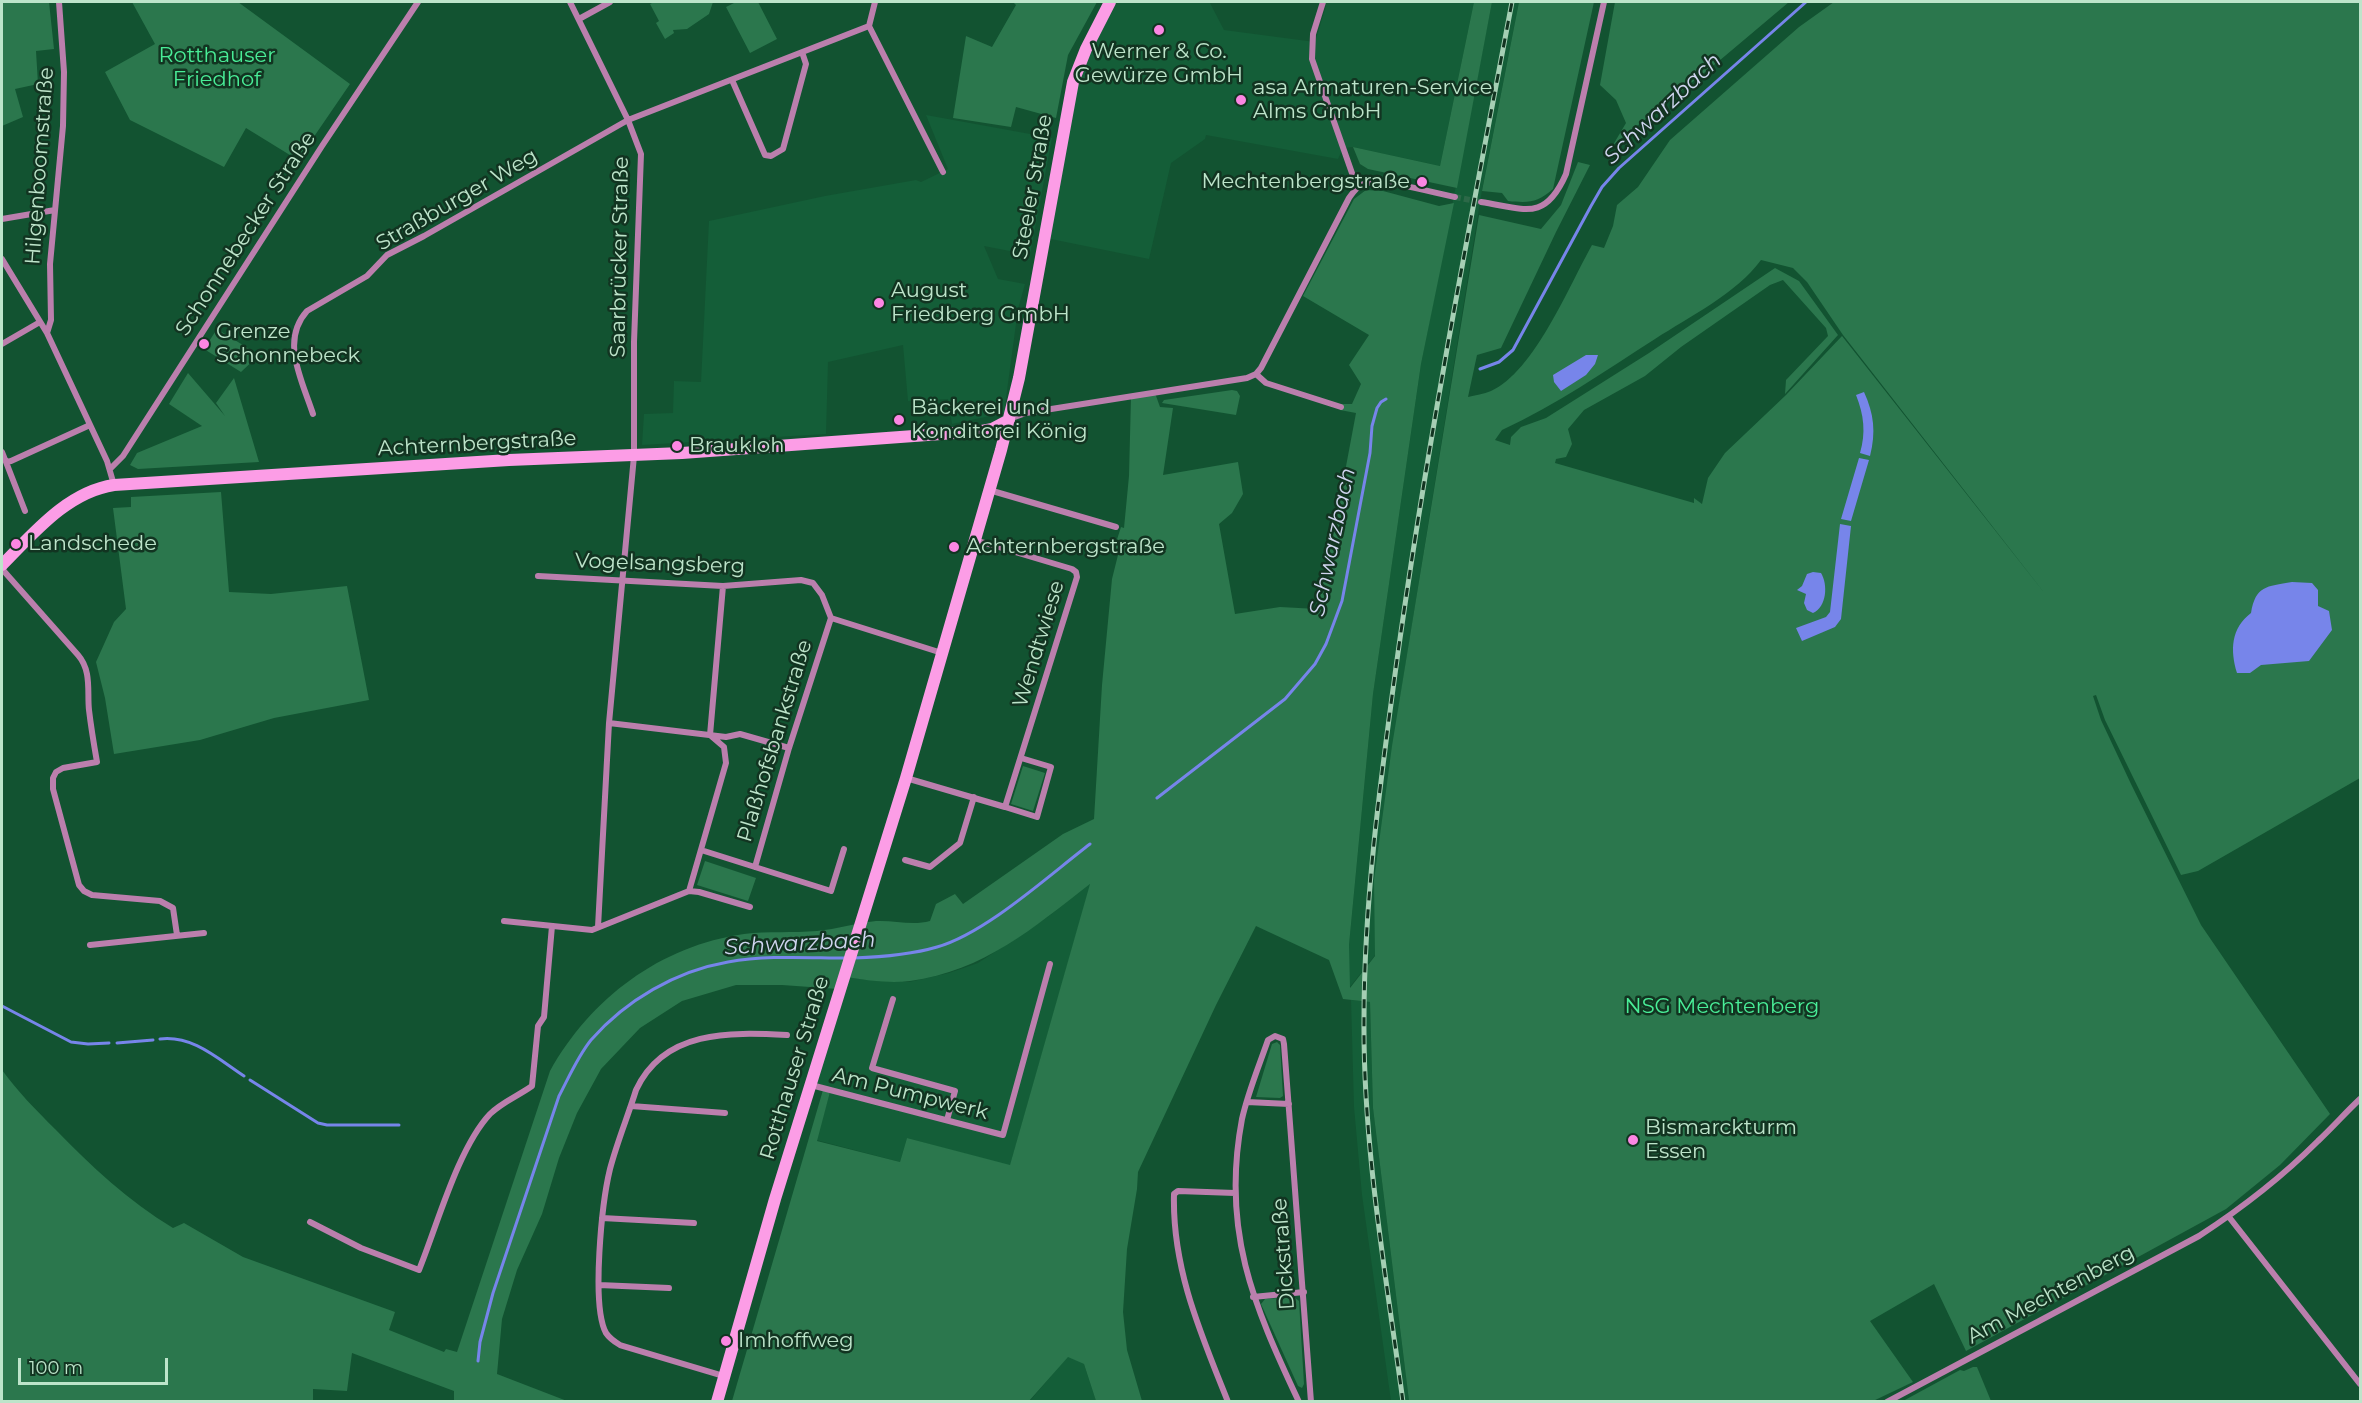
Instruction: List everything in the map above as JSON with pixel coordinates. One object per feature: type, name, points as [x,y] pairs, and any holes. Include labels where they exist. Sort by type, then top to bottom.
[{"type":"main road","name":"Steeler Straße","points":[[975,540],[1019,378],[1073,82],[1086,49],[1110,2]]},
{"type":"main road","name":"Achternbergstraße","points":[[2,567],[62,509],[85,493],[111,485],[509,460],[634,456],[948,435],[992,429],[1009,420]]},
{"type":"main road","name":"Rotthauser Straße","points":[[717,1401],[775,1198],[906,778],[975,540]]},
{"type":"street","name":"Hilgenboomstraße","points":[[47,333],[51,320],[50,264],[63,126],[64,94],[59,2]]},
{"type":"street","name":"Schonnebecker Straße","points":[[110,469],[123,456],[322,146],[418,2]]},
{"type":"street","name":"Saarbrücker Straße","points":[[570,2],[628,120],[641,154],[634,342],[634,456]]},
{"type":"street","points":[[579,19],[610,2]]},
{"type":"street","points":[[875,2],[869,26],[943,172]]},
{"type":"street","points":[[1323,2],[1313,34],[1312,59],[1353,176],[1360,186]]},
{"type":"street","points":[[1481,202],[1530,210],[1546,205],[1558,193],[1566,174],[1604,2]]},
{"type":"street","name":"Straßburger Weg","points":[[313,414],[293,354],[296,329],[300,319],[308,311],[367,276],[387,255],[628,120],[869,26]]},
{"type":"street","points":[[732,80],[765,155],[771,156],[783,149],[806,64],[802,52]]},
{"type":"street","points":[[1341,407],[1266,383],[1256,374],[1349,198],[1360,186],[1367,183],[1386,183],[1455,197]]},
{"type":"street","points":[[2,219],[55,210]]},
{"type":"street","points":[[2,259],[47,333],[110,469],[111,485]]},
{"type":"street","points":[[2,344],[40,322]]},
{"type":"street","name":"Achternbergstraße","points":[[1009,420],[1026,413],[1247,378],[1256,374]]},
{"type":"street","points":[[6,462],[90,425]]},
{"type":"street","points":[[2,452],[7,471],[25,511]]},
{"type":"street","points":[[598,927],[609,723],[634,456]]},
{"type":"street","points":[[988,490],[1116,527]]},
{"type":"street","name":"Wendtwiese","points":[[975,540],[1072,569],[1076,572],[1077,577],[1005,807]]},
{"type":"street","points":[[2,567],[67,641],[81,659],[86,670],[97,762],[63,768],[56,772],[53,778],[53,789],[80,885],[84,891],[92,895],[160,901],[168,904],[173,908],[177,935]]},
{"type":"street","name":"Vogelsangsberg","points":[[538,576],[723,586],[786,580],[813,583],[822,595],[831,618]]},
{"type":"street","points":[[710,735],[723,586]]},
{"type":"street","name":"Plaßhofsbankstraße","points":[[844,849],[831,891],[755,867],[789,747],[831,618],[942,653]]},
{"type":"street","points":[[609,723],[726,737],[740,734],[789,747]]},
{"type":"street","points":[[689,891],[726,763],[724,747],[710,735]]},
{"type":"street","points":[[906,778],[1037,817],[1051,767],[1021,758]]},
{"type":"street","points":[[905,860],[930,867],[960,843],[974,797]]},
{"type":"street","points":[[701,850],[755,867]]},
{"type":"street","points":[[504,921],[592,930],[689,891],[750,907]]},
{"type":"street","points":[[310,1222],[361,1248],[419,1270],[456,1173],[477,1134],[489,1115],[506,1101],[532,1086],[538,1026],[544,1017],[552,926]]},
{"type":"street","points":[[90,945],[204,933]]},
{"type":"street","name":"Am Pumpwerk","points":[[811,1085],[1004,1135],[1050,963]]},
{"type":"street","points":[[893,999],[872,1068],[955,1090],[947,1120]]},
{"type":"street","points":[[724,1377],[620,1345],[610,1339],[602,1321],[600,1285],[602,1218],[610,1167],[641,1080],[661,1057],[683,1043],[695,1039],[722,1036],[787,1035]]},
{"type":"street","name":"Dickstraße","points":[[1247,1102],[1268,1040],[1275,1036],[1283,1039],[1311,1401]]},
{"type":"street","name":"Am Mechtenberg","points":[[1887,1401],[2199,1236],[2276,1180],[2361,1099]]},
{"type":"street","points":[[1289,1104],[1247,1102],[1238,1148],[1235,1193],[1240,1245],[1253,1297],[1299,1401]]},
{"type":"street","points":[[632,1106],[725,1113]]},
{"type":"street","points":[[1228,1401],[1183,1280],[1175,1239],[1174,1194],[1178,1191],[1235,1193]]},
{"type":"street","points":[[2229,1216],[2361,1384]]},
{"type":"street","points":[[602,1218],[694,1223]]},
{"type":"street","points":[[600,1285],[669,1288]]},
{"type":"street","points":[[1253,1297],[1304,1292]]},
{"type":"shaded area","points":[[1113,2],[1207,2],[1210,3],[1224,30],[1315,42],[1326,6],[1312,2],[1474,2],[1440,166],[1353,147],[1343,148],[1338,159],[1206,135],[1205,139],[1171,163],[1149,259],[1046,238],[1076,83]]},
{"type":"shaded area","points":[[1492,2],[1519,2],[1482,190],[1400,699],[1382,835],[1376,954],[1349,988],[1349,945],[1373,694],[1421,364]]},
{"type":"shaded area","points":[[926,115],[1052,138],[1030,255],[984,246],[998,279],[1025,284],[1018,309],[1004,413],[952,424],[948,399],[908,401],[903,345],[828,362],[826,434],[642,445],[644,414],[673,413],[674,381],[701,382],[709,221],[825,196],[916,180],[921,182],[948,169]]},
{"type":"shaded area","points":[[1091,883],[1010,1166],[907,1138],[900,1162],[816,1140],[830,1092],[811,1085],[846,977],[909,982],[949,973],[978,963],[1046,918]]},
{"type":"shaded area","points":[[1351,1000],[1370,1002],[1373,1108],[1409,1401],[1391,1401],[1362,1195],[1354,1107]]},
{"type":"shaded area","points":[[1068,1356],[1084,1364],[1096,1401],[1029,1402]]},
{"type":"green space","points":[[2,2],[49,2],[54,49],[36,51],[38,84],[15,89],[23,117],[2,126]]},
{"type":"green space","name":"Rotthauser Friedhof","points":[[132,2],[238,2],[350,84],[298,160],[246,128],[224,167],[130,120],[105,72],[155,44]]},
{"type":"green space","points":[[654,2],[713,2],[709,14],[687,29],[673,30],[674,33],[665,39],[656,23],[659,21],[650,4]]},
{"type":"green space","points":[[736,2],[758,2],[777,39],[750,53],[726,7]]},
{"type":"green space","points":[[1013,2],[1097,2],[1068,55],[1056,118],[1016,107],[1011,127],[953,118],[966,36],[992,47],[1016,5]]},
{"type":"green space","points":[[1474,2],[1492,2],[1457,188],[1368,169],[1360,164],[1353,147],[1440,166]]},
{"type":"green space","points":[[1519,2],[1594,2],[1553,189],[1542,197],[1522,202],[1508,201],[1502,193],[1482,191]]},
{"type":"green space","points":[[1615,2],[1789,2],[1613,145],[1626,123],[1616,100],[1600,85]]},
{"type":"green space","name":"NSG Mechtenberg","points":[[1834,2],[2360,2],[2360,778],[2198,871],[2181,875],[2105,720],[2096,695],[2093,696],[2101,720],[2131,784],[2201,925],[2330,1114],[2280,1165],[2226,1209],[1966,1351],[1934,1284],[1870,1321],[1913,1382],[1871,1402],[1409,1401],[1373,1108],[1370,1002],[1343,999],[1329,960],[1256,926],[1216,1005],[1138,1172],[1127,1249],[1123,1312],[1127,1350],[1142,1401],[1096,1401],[1084,1364],[1068,1357],[1029,1401],[732,1401],[823,1090],[830,1092],[817,1141],[900,1162],[907,1138],[1010,1165],[1090,884],[1006,945],[984,958],[937,976],[894,982],[846,977],[838,989],[782,985],[736,985],[682,1001],[640,1028],[601,1069],[577,1113],[559,1158],[542,1214],[517,1270],[502,1319],[497,1374],[567,1401],[454,1401],[454,1391],[352,1353],[347,1391],[313,1389],[313,1401],[2,1401],[2,1070],[34,1108],[96,1169],[156,1218],[173,1228],[184,1223],[243,1257],[395,1312],[389,1330],[444,1352],[446,1349],[457,1352],[550,1071],[586,1020],[607,999],[657,963],[713,940],[753,933],[817,931],[876,921],[916,923],[930,921],[936,904],[955,894],[963,904],[1063,834],[1094,819],[1102,685],[1112,579],[1118,555],[1112,555],[1121,527],[1124,528],[1129,476],[1131,397],[1155,393],[1160,407],[1173,408],[1163,475],[1238,462],[1243,494],[1232,513],[1219,524],[1235,614],[1280,607],[1317,609],[1356,413],[1340,410],[1340,404],[1352,404],[1361,384],[1349,365],[1369,335],[1303,296],[1354,199],[1366,190],[1383,191],[1439,206],[1454,203],[1421,364],[1373,694],[1349,945],[1350,988],[1375,956],[1374,880],[1392,746],[1479,215],[1541,229],[1561,205],[1578,162],[1590,165],[1501,348],[1477,355],[1468,397],[1491,391],[1507,381],[1522,366],[1549,326],[1592,245],[1604,248],[1613,226],[1617,205],[1638,187],[1670,140],[1799,27]],"holes":[[[1761,260],[1793,268],[1807,282],[1843,335],[2046,595],[1842,336],[1786,395],[1725,453],[1708,478],[1702,504],[1694,498],[1694,503],[1555,463],[1556,459],[1566,457],[1572,444],[1568,429],[1584,410],[1645,376],[1681,347],[1770,285],[1783,280],[1826,328],[1828,336],[1786,380],[1785,394],[1838,335],[1799,281],[1775,268],[1649,353],[1546,418],[1521,427],[1511,437],[1510,445],[1495,440],[1502,430],[1561,399],[1712,304],[1739,283]]]},
{"type":"green space","points":[[217,329],[259,355],[241,372],[204,349]]},
{"type":"green space","points":[[188,373],[225,416],[216,403],[234,378],[259,462],[138,469],[130,465],[137,453],[202,426],[169,404]]},
{"type":"green space","points":[[1237,391],[1240,396],[1236,415],[1162,403],[1164,400]]},
{"type":"green space","points":[[221,492],[229,592],[271,594],[347,586],[369,700],[274,718],[200,740],[114,754],[105,698],[96,662],[114,622],[126,609],[113,508],[131,507],[131,497]]},
{"type":"green space","points":[[1023,766],[1045,773],[1033,811],[1011,804]]},
{"type":"green space","points":[[705,861],[756,878],[748,901],[697,885]]},
{"type":"green space","points":[[1277,1042],[1280,1045],[1283,1096],[1280,1098],[1256,1097],[1272,1044]]},
{"type":"green space","points":[[1294,1297],[1299,1301],[1304,1384],[1302,1388],[1298,1386],[1261,1304],[1265,1299]]},
{"type":"green space","points":[[1977,1367],[1991,1401],[1903,1401],[1960,1370],[1964,1371]]},
{"type":"water","points":[[1586,355],[1598,355],[1595,364],[1586,375],[1561,391],[1554,382],[1553,375]]},
{"type":"water","points":[[1864,392],[1873,423],[1870,456],[1860,453],[1863,424],[1856,395]]},
{"type":"water","points":[[1859,458],[1869,460],[1851,521],[1841,519]]},
{"type":"water","points":[[1840,524],[1851,526],[1841,619],[1835,627],[1802,641],[1796,628],[1826,617],[1830,612]]},
{"type":"water","points":[[1821,573],[1825,583],[1825,595],[1821,606],[1813,613],[1807,610],[1804,603],[1806,594],[1797,590],[1802,586],[1807,574]]},
{"type":"water","points":[[2292,582],[2312,583],[2318,590],[2318,606],[2329,611],[2332,630],[2309,661],[2261,665],[2250,673],[2237,673],[2233,648],[2239,625],[2251,613],[2259,592],[2269,587]]},
{"type":"waterway","name":"Schwarzbach","points":[[1480,369],[1499,362],[1513,350],[1602,187],[1619,168],[1806,2]]},
{"type":"waterway","name":"Schwarzbach","points":[[1157,798],[1285,699],[1315,664],[1326,644],[1342,601],[1370,453],[1372,426],[1377,408],[1386,399]]},
{"type":"waterway","name":"Schwarzbach","points":[[854,958],[917,952],[956,940],[996,917],[1090,844]]},
{"type":"waterway","name":"Schwarzbach","points":[[478,1361],[480,1342],[493,1293],[559,1096],[591,1040],[636,1000],[653,989],[690,972],[728,962],[758,958],[848,958]]},
{"type":"waterway","points":[[2,1006],[71,1042],[109,1043]]},
{"type":"waterway","points":[[160,1039],[194,1044],[244,1076]]},
{"type":"waterway","points":[[117,1043],[153,1040]]},
{"type":"waterway","points":[[250,1080],[318,1123],[399,1125]]},
{"type":"tunnel","points":[[1455,197],[1481,202]]},
{"type":"railway","points":[[1403,1402],[1371,1164],[1367,1116],[1364,1020],[1370,887],[1390,711],[1421,500],[1512,2]]},
{"type":"place","name":"Werner & Co. Gewürze GmbH","points":[[1159,30]]},
{"type":"place","name":"asa Armaturen-Service Alms GmbH","points":[[1241,100]]},
{"type":"place","name":"Mechtenbergstraße","points":[[1422,182]]},
{"type":"place","name":"August Friedberg GmbH","points":[[879,303]]},
{"type":"place","name":"Grenze Schonnebeck","points":[[204,344]]},
{"type":"place","name":"Bäckerei und Konditorei König","points":[[899,420]]},
{"type":"place","name":"Braukloh","points":[[677,446]]},
{"type":"place","name":"Landschede","points":[[16,544]]},
{"type":"place","name":"Achternbergstraße","points":[[954,547]]},
{"type":"place","name":"Bismarckturm Essen","points":[[1633,1140]]},
{"type":"place","name":"Imhoffweg","points":[[726,1341]]}]
